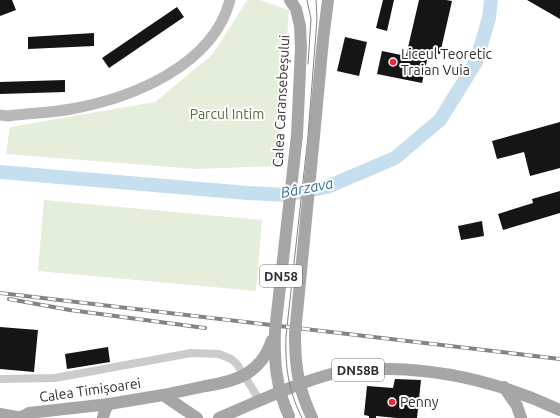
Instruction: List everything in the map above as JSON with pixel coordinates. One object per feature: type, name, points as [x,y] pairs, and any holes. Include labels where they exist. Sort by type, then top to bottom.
[{"type":"main road","name":"Calea Caransebeșului","points":[[290,0],[296,9],[298,16],[301,40],[297,135],[274,331],[274,355],[277,382],[281,397],[290,417]]},
{"type":"main road","points":[[322,40],[323,0]]},
{"type":"main road","name":"DN58","points":[[312,418],[298,380],[295,340],[322,40],[328,0]]},
{"type":"main road","name":"Calea Timișoarei","points":[[0,414],[22,417],[29,413],[109,404],[232,381],[242,377],[255,368],[263,359],[274,331]]},
{"type":"main road","name":"DN58B","points":[[219,418],[287,389],[335,373],[371,369],[406,370],[447,374],[504,387],[540,400],[560,410]]},
{"type":"main road","points":[[504,387],[517,406],[521,418]]},
{"type":"main road","points":[[163,395],[192,416]]},
{"type":"main road","points":[[103,418],[105,410],[109,404]]},
{"type":"street","points":[[0,115],[8,116],[70,109],[113,98],[158,80],[192,58],[202,49],[219,25],[231,1]]},
{"type":"street","points":[[0,379],[55,378],[191,353],[219,354],[232,359],[237,364],[260,400]]},
{"type":"green space","name":"Parcul Intim","points":[[247,0],[260,0],[289,10],[278,166],[196,169],[6,154],[10,127],[155,102],[213,54]]},
{"type":"green space","points":[[44,200],[262,220],[256,291],[38,271]]},
{"type":"building","points":[[0,0],[12,0],[16,10],[0,16]]},
{"type":"building","points":[[383,0],[394,0],[387,31],[376,28]]},
{"type":"building","points":[[419,0],[452,1],[440,54],[429,51],[422,83],[377,74],[382,51],[406,56]]},
{"type":"building","points":[[527,0],[560,0],[560,19]]},
{"type":"building","points":[[177,7],[184,17],[109,68],[102,58]]},
{"type":"building","points":[[94,33],[94,46],[28,49],[28,37]]},
{"type":"building","points":[[345,37],[367,42],[359,76],[337,71]]},
{"type":"building","points":[[65,80],[65,92],[0,94],[0,82]]},
{"type":"building","points":[[560,122],[560,168],[530,176],[524,152],[497,159],[492,141]]},
{"type":"building","points":[[560,191],[560,213],[503,230],[498,214],[533,203],[532,199]]},
{"type":"building","points":[[482,221],[484,236],[461,240],[458,226]]},
{"type":"building","points":[[0,327],[38,330],[34,372],[0,369]]},
{"type":"building","points":[[108,347],[110,362],[67,369],[65,354]]},
{"type":"building","name":"Penny","points":[[395,379],[421,380],[417,418],[376,416],[376,418],[369,418],[369,416],[364,415],[367,386],[393,388]]},
{"type":"waterway","name":"Bârzava","points":[[0,172],[287,195],[327,187],[395,158],[440,120],[476,62],[489,18],[491,0]]},
{"type":"tram line","points":[[307,0],[311,19],[308,64]]},
{"type":"tram line","points":[[302,418],[293,398],[288,378],[286,336],[308,136],[317,19],[316,0]]},
{"type":"railway","points":[[0,293],[560,359]]},
{"type":"railway","points":[[9,299],[70,310],[205,328]]},
{"type":"place","name":"Liceul Teoretic Traian Vuia","points":[[393,62]]},
{"type":"place","name":"Penny","points":[[392,402]]}]
